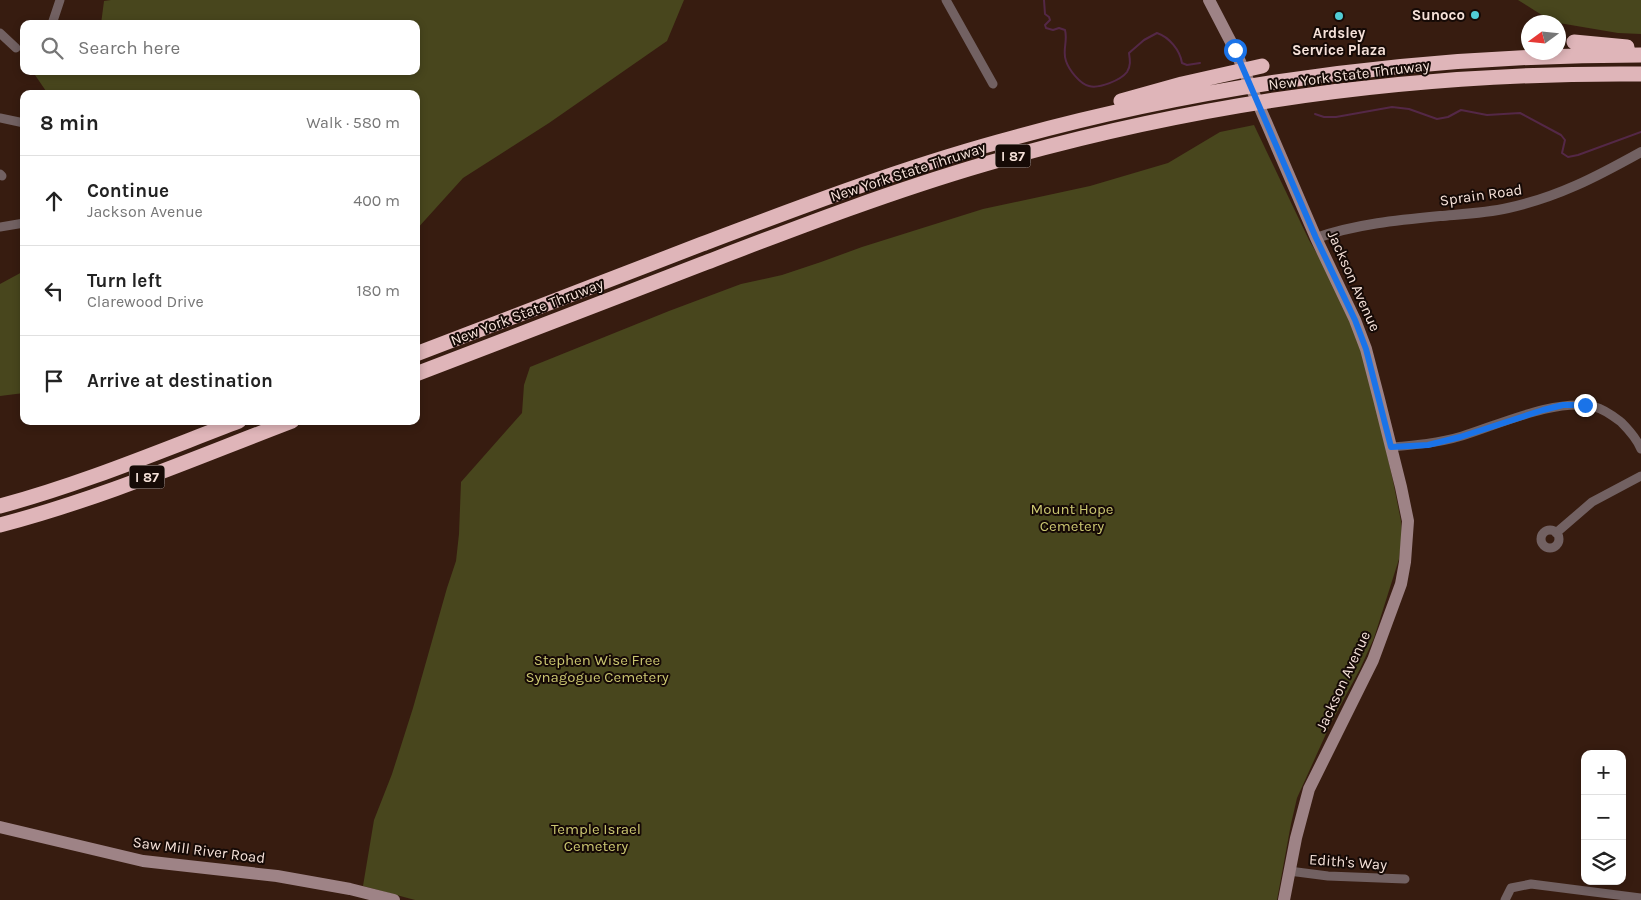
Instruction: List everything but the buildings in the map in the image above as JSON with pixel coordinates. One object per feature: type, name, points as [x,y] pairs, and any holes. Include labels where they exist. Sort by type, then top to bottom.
[{"type":"highway","points":[[1574,42],[1641,48]]},
{"type":"highway","name":"New York State Thruway","points":[[420,352],[838,193],[946,157],[1022,135],[1159,103],[1305,77],[1463,61],[1641,55]]},
{"type":"highway","points":[[1022,135],[1150,93],[1262,66]]},
{"type":"highway","name":"New York State Thruway","points":[[420,372],[860,204],[961,172],[1071,141],[1200,113],[1347,91],[1478,78],[1641,74]]},
{"type":"highway","name":"I 87","points":[[0,506],[97,476],[229,425]]},
{"type":"highway","name":"I 87","points":[[0,525],[44,513],[94,496],[281,425]]},
{"type":"main road","name":"Jackson Avenue","points":[[1209,0],[1235,50],[1316,238],[1355,320],[1366,349],[1408,521],[1405,562],[1400,584],[1373,660],[1309,789],[1301,816],[1284,900]]},
{"type":"main road","name":"Saw Mill River Road","points":[[0,827],[143,861],[277,876],[350,889],[394,900]]},
{"type":"street","points":[[53,20],[60,0]]},
{"type":"street","points":[[946,0],[993,84]]},
{"type":"street","points":[[0,33],[16,48]]},
{"type":"street","points":[[0,118],[20,122]]},
{"type":"street","name":"Sprain Road","points":[[1316,238],[1340,230],[1369,224],[1483,212],[1534,202],[1562,193],[1588,181],[1641,152]]},
{"type":"street","points":[[0,227],[20,224]]},
{"type":"street","points":[[1391,447],[1428,445],[1460,437],[1543,410],[1563,405],[1585,405],[1595,407],[1615,417],[1632,434],[1641,449]]},
{"type":"street","points":[[1556,533],[1592,502],[1641,476]]},
{"type":"street","name":"Edith's Way","points":[[1289,871],[1328,876],[1405,879]]},
{"type":"street","points":[[1505,900],[1511,888],[1531,884],[1641,898]]},
{"type":"green space","points":[[684,0],[667,41],[549,123],[463,178],[420,226],[420,90],[45,90],[35,75],[420,75],[420,20],[102,20],[104,1]]},
{"type":"green space","points":[[1518,0],[1641,0],[1641,34],[1618,33],[1566,24],[1566,15],[1542,15]]},
{"type":"green space","name":"Mount Hope Cemetery","points":[[1254,125],[1309,240],[1334,283],[1365,355],[1393,481],[1402,534],[1399,559],[1374,638],[1330,725],[1297,798],[1277,900],[415,900],[363,886],[374,820],[392,774],[413,708],[456,561],[461,482],[522,413],[524,385],[530,367],[741,284],[782,275],[862,247],[983,209],[1090,186],[1168,163],[1220,132]]},
{"type":"green space","points":[[20,273],[20,394],[0,396],[0,284]]},
{"type":"waterway","points":[[1044,0],[1045,14],[1050,20],[1045,25],[1046,28],[1065,30],[1066,61],[1075,76],[1086,85],[1093,87],[1104,85],[1124,75],[1130,65],[1129,53],[1144,40],[1157,33],[1173,45],[1179,53],[1182,63],[1187,65],[1200,63]]},
{"type":"waterway","points":[[1315,114],[1324,117],[1336,117],[1392,107],[1409,109],[1437,119],[1448,117],[1461,110],[1487,115],[1520,113],[1561,135],[1565,140],[1562,153],[1568,157],[1641,132]]},
{"type":"place","name":"Sunoco","points":[[1475,15]]},
{"type":"place","name":"Ardsley Service Plaza","points":[[1339,16]]},
{"type":"route","points":[[1235,50],[1316,238],[1355,320],[1366,349],[1391,447],[1428,445],[1460,437],[1543,410],[1563,405],[1585,405]]},
{"type":"park label","name":"Stephen Wise Free Synagogue Cemetery","points":[[597,668]]},
{"type":"park label","name":"Temple Israel Cemetery","points":[[596,838]]}]
